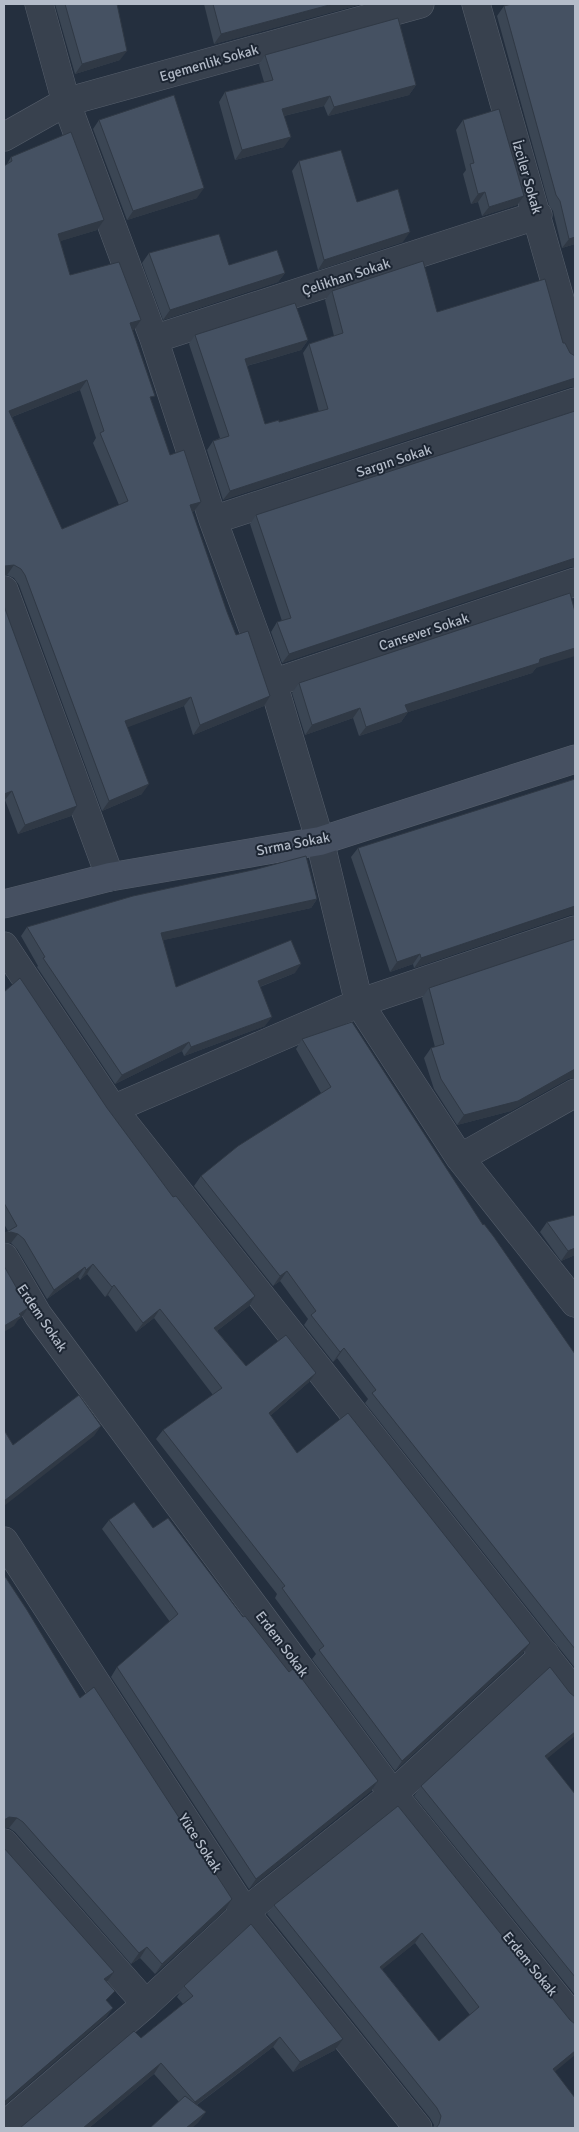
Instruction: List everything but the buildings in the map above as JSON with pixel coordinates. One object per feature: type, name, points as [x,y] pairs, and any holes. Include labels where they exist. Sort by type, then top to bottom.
[{"type":"street","points":[[39,4],[66,102],[154,339],[213,520],[273,682],[320,841],[359,1003],[460,1158],[575,1303]]},
{"type":"street","name":"Egemenlik Sokak","points":[[4,138],[66,102],[420,4]]},
{"type":"street","name":"İzciler Sokak","points":[[476,4],[538,215],[575,352]]},
{"type":"street","name":"Çelikhan Sokak","points":[[154,339],[538,215]]},
{"type":"street","name":"Sargın Sokak","points":[[213,520],[575,402]]},
{"type":"street","name":"Cansever Sokak","points":[[273,682],[575,582]]},
{"type":"street","points":[[4,590],[110,878]]},
{"type":"street","name":"Sırma Sokak","points":[[4,904],[110,878],[320,841],[575,758]]},
{"type":"street","points":[[114,1109],[359,1003],[575,930]]},
{"type":"street","points":[[4,946],[114,1109],[575,1693]]},
{"type":"street","points":[[460,1158],[575,1093]]},
{"type":"street","name":"Erdem Sokak","points":[[4,1257],[38,1315],[393,1794],[575,2020]]},
{"type":"street","name":"Yüce Sokak","points":[[4,1541],[245,1912],[413,2127]]},
{"type":"street","points":[[4,2126],[146,2004],[245,1912],[393,1794],[545,1654]]},
{"type":"street","points":[[4,1843],[146,2004]]}]
